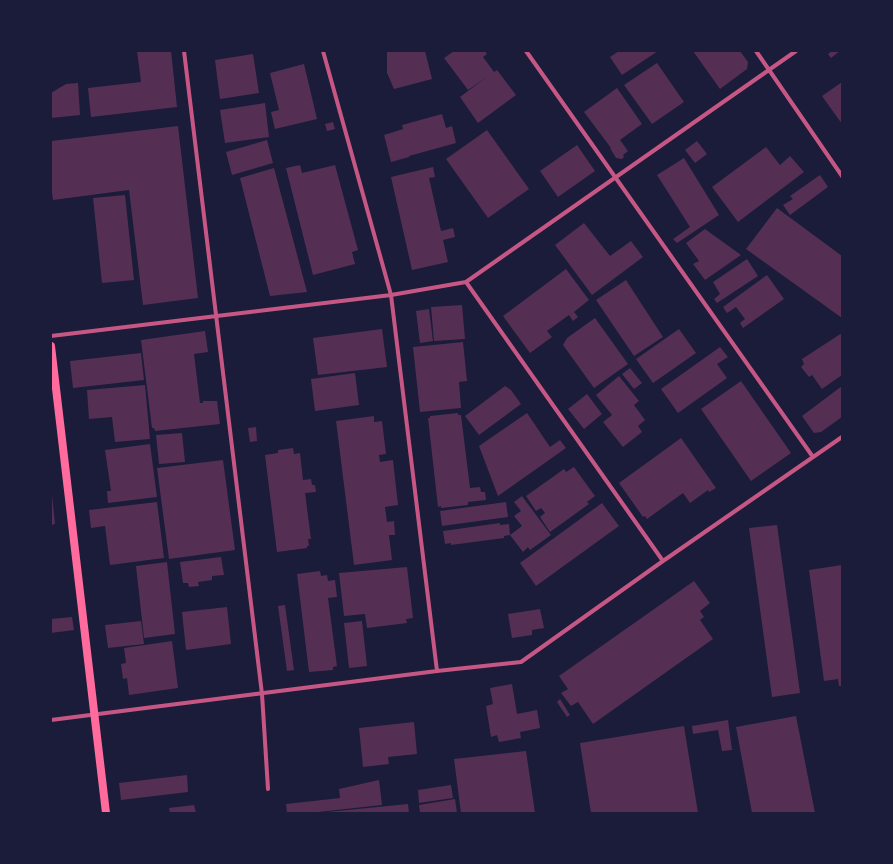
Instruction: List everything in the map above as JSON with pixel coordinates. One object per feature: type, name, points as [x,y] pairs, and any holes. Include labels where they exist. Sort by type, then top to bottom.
[{"type":"main road","points":[[51,346],[106,813]]},
{"type":"street","points":[[184,51],[262,694],[268,788]]},
{"type":"street","points":[[323,51],[391,295],[437,671]]},
{"type":"street","points":[[526,51],[813,457]]},
{"type":"street","points":[[756,51],[842,176]]},
{"type":"street","points":[[51,336],[391,295],[466,282],[796,51]]},
{"type":"street","points":[[466,282],[663,561]]},
{"type":"street","points":[[51,720],[437,671],[521,662],[663,561],[842,437]]},
{"type":"building","points":[[137,51],[171,51],[177,107],[91,117],[88,88],[141,82]]},
{"type":"building","points":[[387,51],[425,51],[432,79],[394,89],[387,73]]},
{"type":"building","points":[[454,51],[485,51],[487,54],[483,57],[494,72],[497,70],[516,95],[478,123],[460,97],[488,76],[468,90],[444,58]]},
{"type":"building","points":[[619,51],[658,51],[622,75],[610,57]]},
{"type":"building","points":[[693,51],[740,51],[748,62],[747,69],[720,89]]},
{"type":"building","points":[[832,51],[840,51],[831,58],[828,54]]},
{"type":"building","points":[[253,54],[259,93],[220,99],[215,60]]},
{"type":"building","points":[[657,63],[684,102],[652,124],[624,85]]},
{"type":"building","points":[[304,64],[317,119],[275,129],[271,112],[279,110],[270,73]]},
{"type":"building","points":[[842,82],[842,124],[822,96]]},
{"type":"building","points":[[78,83],[80,115],[51,118],[51,93],[66,84]]},
{"type":"building","points":[[617,88],[642,124],[620,140],[628,151],[623,155],[624,157],[622,159],[616,158],[611,148],[584,112]]},
{"type":"building","points":[[265,103],[269,137],[225,143],[220,110]]},
{"type":"building","points":[[442,114],[446,128],[452,126],[456,143],[391,162],[384,135],[403,129],[402,125]]},
{"type":"building","points":[[333,122],[335,129],[327,131],[325,124]]},
{"type":"building","points":[[178,126],[198,298],[143,305],[129,190],[53,200],[51,184],[51,141]]},
{"type":"building","points":[[487,130],[529,189],[488,218],[446,159]]},
{"type":"building","points":[[267,140],[273,163],[232,175],[226,152]]},
{"type":"building","points":[[697,141],[707,154],[695,163],[685,150]]},
{"type":"building","points":[[577,145],[595,171],[558,197],[540,171]]},
{"type":"building","points":[[766,147],[780,165],[790,156],[804,172],[738,222],[712,187]]},
{"type":"building","points":[[684,158],[719,215],[677,243],[673,239],[690,227],[657,175]]},
{"type":"building","points":[[300,165],[302,173],[335,165],[358,250],[352,252],[355,264],[313,275],[286,168]]},
{"type":"building","points":[[433,167],[435,177],[429,178],[441,231],[453,228],[455,237],[443,240],[448,262],[412,270],[391,177]]},
{"type":"building","points":[[274,168],[307,292],[270,296],[240,178]]},
{"type":"building","points":[[820,175],[828,187],[790,215],[783,205],[793,199],[790,196]]},
{"type":"building","points":[[125,195],[134,280],[102,283],[93,198]]},
{"type":"building","points":[[777,208],[842,256],[842,318],[746,249]]},
{"type":"building","points":[[584,223],[610,256],[631,241],[643,257],[592,295],[555,245]]},
{"type":"building","points":[[705,229],[741,255],[705,280],[693,264],[699,261],[686,243]]},
{"type":"building","points":[[747,259],[758,276],[717,303],[714,299],[720,294],[713,282]]},
{"type":"building","points":[[566,269],[589,300],[574,312],[578,317],[573,321],[569,315],[547,331],[552,337],[530,353],[503,316]]},
{"type":"building","points":[[767,275],[784,299],[743,328],[740,323],[745,319],[736,307],[727,313],[723,307]]},
{"type":"building","points":[[626,280],[663,337],[634,356],[596,300]]},
{"type":"building","points":[[462,305],[465,339],[434,341],[431,307]]},
{"type":"building","points":[[429,309],[433,341],[420,343],[416,311]]},
{"type":"building","points":[[595,318],[628,364],[594,388],[563,345],[567,338]]},
{"type":"building","points":[[382,329],[387,367],[318,375],[313,338]]},
{"type":"building","points":[[679,329],[696,353],[653,383],[636,359]]},
{"type":"building","points":[[205,331],[208,352],[194,354],[200,403],[203,403],[203,401],[217,401],[220,424],[155,431],[154,428],[152,428],[141,340]]},
{"type":"building","points":[[842,333],[842,375],[822,389],[812,375],[809,377],[801,367],[804,364],[802,359]]},
{"type":"building","points":[[463,342],[467,381],[459,382],[461,408],[420,412],[413,347]]},
{"type":"building","points":[[720,347],[728,357],[717,364],[727,378],[678,413],[661,389]]},
{"type":"building","points":[[141,353],[144,380],[73,388],[70,361]]},
{"type":"building","points":[[630,368],[642,383],[634,389],[622,374]]},
{"type":"building","points":[[355,373],[359,405],[315,411],[311,379]]},
{"type":"building","points":[[619,376],[639,401],[634,405],[645,420],[638,426],[642,432],[623,447],[603,422],[612,415],[596,395]]},
{"type":"building","points":[[741,381],[791,453],[751,481],[701,409]]},
{"type":"building","points":[[145,385],[150,439],[115,442],[112,417],[89,419],[87,390]]},
{"type":"building","points":[[505,386],[511,390],[521,404],[479,435],[465,416]]},
{"type":"building","points":[[842,386],[842,417],[821,432],[814,433],[802,416]]},
{"type":"building","points":[[587,394],[602,414],[584,429],[568,409]]},
{"type":"building","points":[[458,413],[458,415],[461,415],[470,488],[480,487],[481,492],[485,492],[486,500],[468,502],[468,505],[441,508],[441,506],[438,507],[428,418],[430,418],[430,416]]},
{"type":"building","points":[[527,413],[550,447],[560,440],[566,448],[498,496],[479,446]]},
{"type":"building","points":[[374,416],[374,422],[382,421],[386,454],[379,455],[380,462],[393,460],[398,505],[385,507],[387,522],[394,521],[395,535],[389,535],[392,560],[354,565],[336,421]]},
{"type":"building","points":[[256,427],[257,441],[250,442],[248,428]]},
{"type":"building","points":[[182,433],[185,462],[159,464],[156,435]]},
{"type":"building","points":[[681,438],[716,488],[709,492],[708,490],[690,503],[683,493],[647,519],[645,516],[643,517],[619,483]]},
{"type":"building","points":[[150,444],[157,497],[108,503],[107,491],[111,491],[105,450]]},
{"type":"building","points":[[293,448],[294,454],[300,453],[303,480],[311,479],[312,485],[315,485],[316,492],[305,493],[311,539],[308,539],[309,546],[307,546],[307,548],[277,552],[265,455],[278,453],[278,450]]},
{"type":"building","points":[[223,460],[235,550],[169,559],[157,468]]},
{"type":"building","points":[[574,467],[595,496],[587,502],[589,504],[550,532],[540,517],[545,513],[541,508],[536,511],[526,496],[564,469],[566,472]]},
{"type":"building","points":[[52,495],[55,524],[51,525],[51,496]]},
{"type":"building","points":[[522,496],[551,535],[530,550],[528,547],[523,552],[510,535],[522,526],[514,516],[521,511],[514,502]]},
{"type":"building","points":[[157,502],[164,558],[110,565],[105,526],[91,528],[89,510]]},
{"type":"building","points":[[506,502],[508,517],[442,526],[440,511]]},
{"type":"building","points":[[602,503],[619,526],[536,586],[520,563]]},
{"type":"building","points":[[500,523],[500,525],[509,524],[510,535],[504,536],[504,538],[451,545],[451,543],[445,544],[443,531]]},
{"type":"building","points":[[777,525],[800,693],[772,697],[749,528]]},
{"type":"building","points":[[221,557],[224,575],[212,576],[212,580],[198,582],[199,586],[189,587],[188,583],[183,583],[180,562]]},
{"type":"building","points":[[167,562],[175,634],[144,638],[136,566]]},
{"type":"building","points":[[842,565],[842,686],[839,686],[838,679],[824,681],[809,570]]},
{"type":"building","points":[[407,567],[413,618],[406,619],[407,623],[367,628],[365,614],[344,616],[339,573]]},
{"type":"building","points":[[320,571],[321,576],[327,575],[328,581],[335,580],[337,597],[328,598],[337,666],[333,667],[333,670],[309,672],[297,574]]},
{"type":"building","points":[[694,581],[710,603],[700,611],[704,617],[700,620],[713,639],[593,724],[578,702],[571,706],[561,693],[568,689],[559,676]]},
{"type":"building","points":[[285,605],[294,670],[287,671],[278,606]]},
{"type":"building","points":[[227,607],[231,644],[186,650],[182,612]]},
{"type":"building","points":[[540,609],[544,628],[532,630],[532,635],[512,638],[508,614]]},
{"type":"building","points":[[72,617],[74,630],[51,633],[51,619]]},
{"type":"building","points":[[141,621],[144,644],[108,648],[105,625]]},
{"type":"building","points":[[362,621],[367,666],[349,668],[344,623]]},
{"type":"building","points":[[172,641],[178,688],[129,695],[127,678],[123,679],[121,664],[126,663],[124,648]]},
{"type":"building","points":[[512,684],[517,714],[537,710],[540,728],[520,732],[521,738],[499,742],[497,735],[491,737],[486,706],[493,704],[490,688]]},
{"type":"building","points":[[560,699],[570,715],[567,717],[557,702]]},
{"type":"building","points":[[796,716],[815,813],[752,813],[736,727]]},
{"type":"building","points":[[728,720],[732,750],[722,751],[718,730],[693,734],[692,726]]},
{"type":"building","points":[[414,722],[417,754],[388,757],[389,764],[363,767],[359,728]]},
{"type":"building","points":[[684,726],[698,813],[591,813],[580,743]]},
{"type":"building","points":[[526,751],[535,813],[461,813],[454,759]]},
{"type":"building","points":[[187,775],[188,792],[121,800],[119,783]]},
{"type":"building","points":[[379,780],[382,805],[309,813],[287,813],[286,804],[340,798],[339,789]]},
{"type":"building","points":[[451,785],[453,798],[419,803],[418,790]]},
{"type":"building","points":[[455,799],[457,813],[420,813],[419,805]]},
{"type":"building","points":[[408,804],[409,813],[327,813],[327,812]]},
{"type":"building","points":[[194,805],[196,813],[170,813],[169,808]]}]
